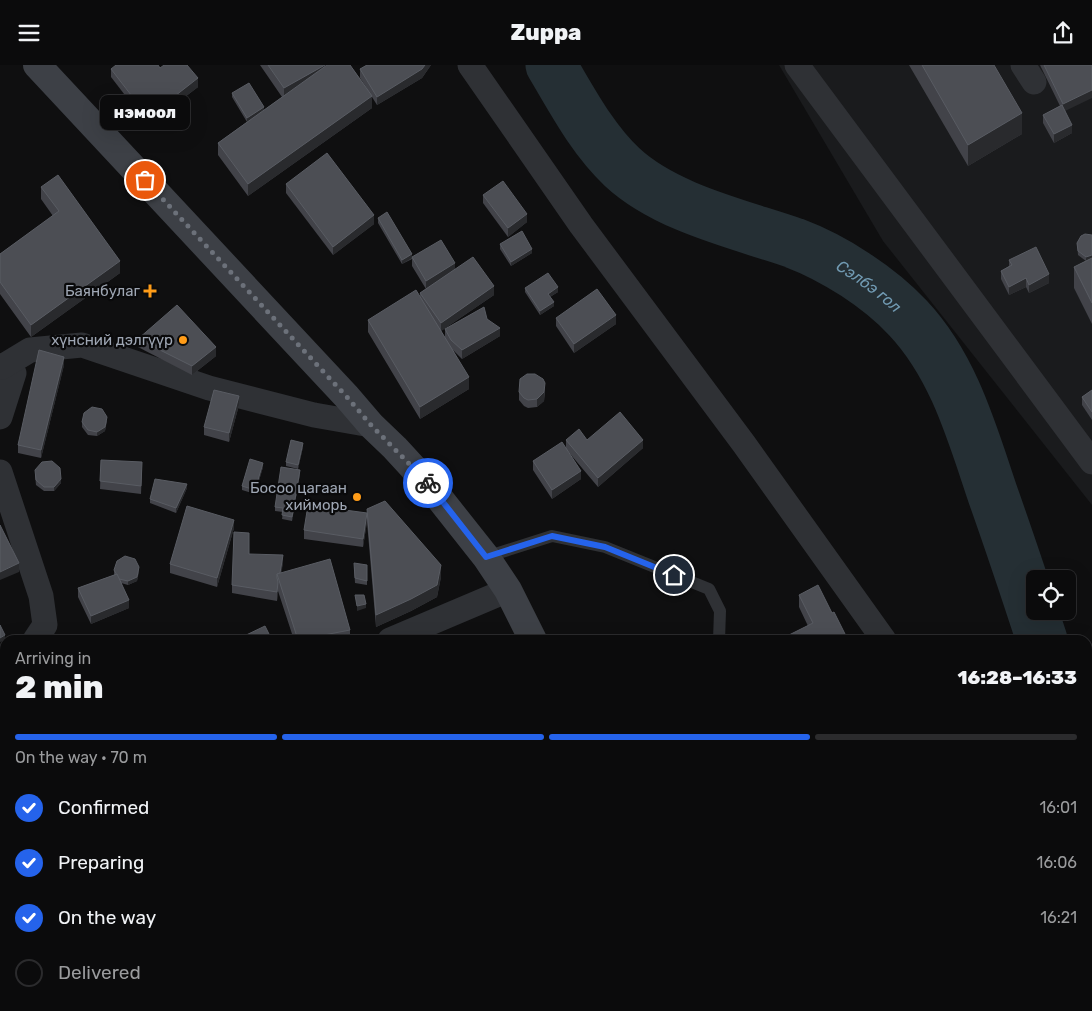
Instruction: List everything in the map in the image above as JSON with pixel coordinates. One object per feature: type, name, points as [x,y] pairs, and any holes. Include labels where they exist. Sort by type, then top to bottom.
[{"type":"main road","points":[[37,65],[429,485],[486,557],[508,590],[530,635]]},
{"type":"street","points":[[470,65],[581,225],[738,436],[880,635]]},
{"type":"street","points":[[797,65],[1092,462]]},
{"type":"street","points":[[1,367],[30,351],[82,345],[209,388],[314,415],[371,425]]},
{"type":"street","points":[[0,417],[14,373],[1,367]]},
{"type":"street","points":[[0,472],[41,596],[45,625],[38,635]]},
{"type":"street","points":[[402,635],[508,590]]},
{"type":"lane","points":[[486,557],[552,536],[605,547],[709,589],[720,611],[718,635]]},
{"type":"shaded area","points":[[779,65],[1092,65],[1092,505],[883,241]]},
{"type":"building","points":[[116,65],[158,65],[160,68],[164,65],[187,65],[198,78],[148,117],[111,69]]},
{"type":"building","points":[[268,65],[325,65],[284,88]]},
{"type":"building","points":[[327,65],[350,65],[372,96],[248,184],[218,143]]},
{"type":"building","points":[[367,65],[425,65],[422,69],[377,97],[360,69]]},
{"type":"building","points":[[922,65],[994,65],[1022,113],[968,145]]},
{"type":"building","points":[[1044,65],[1092,65],[1092,90],[1063,104]]},
{"type":"building","points":[[249,83],[264,107],[247,118],[232,93]]},
{"type":"building","points":[[1062,105],[1072,125],[1054,134],[1043,115]]},
{"type":"building","points":[[327,153],[374,215],[333,247],[286,184]]},
{"type":"building","points":[[58,175],[120,261],[31,325],[0,282],[0,254],[59,211],[41,187]]},
{"type":"building","points":[[503,181],[527,214],[508,228],[483,195]]},
{"type":"building","points":[[387,212],[412,254],[402,260],[378,218]]},
{"type":"building","points":[[522,231],[532,249],[511,262],[500,244]]},
{"type":"building","points":[[1085,234],[1092,235],[1092,255],[1086,257],[1078,251],[1077,243],[1081,236]]},
{"type":"building","points":[[441,240],[455,263],[426,281],[412,257]]},
{"type":"building","points":[[1036,247],[1049,274],[1029,285],[1026,278],[1009,287],[1001,271],[1012,265],[1009,260]]},
{"type":"building","points":[[473,257],[494,286],[441,323],[420,293]]},
{"type":"building","points":[[1092,258],[1092,303],[1074,267]]},
{"type":"building","points":[[548,273],[558,287],[548,294],[554,302],[540,311],[525,288]]},
{"type":"building","points":[[597,289],[616,315],[574,344],[556,318]]},
{"type":"building","points":[[416,290],[469,377],[420,407],[368,320]]},
{"type":"building","points":[[177,305],[216,347],[192,366],[138,339]]},
{"type":"building","points":[[484,307],[487,319],[500,328],[462,350],[451,340],[445,329]]},
{"type":"building","points":[[39,350],[64,357],[41,450],[18,445]]},
{"type":"building","points":[[527,374],[535,374],[543,379],[545,383],[544,392],[537,399],[528,400],[519,392],[520,379]]},
{"type":"building","points":[[214,390],[239,396],[229,433],[204,427]]},
{"type":"building","points":[[1092,390],[1092,412],[1082,397]]},
{"type":"building","points":[[92,407],[102,409],[107,417],[105,427],[97,432],[88,430],[82,422],[84,413]]},
{"type":"building","points":[[620,412],[643,440],[598,478],[566,440],[579,429],[587,440]]},
{"type":"building","points":[[291,440],[303,443],[298,465],[286,462]]},
{"type":"building","points":[[562,442],[581,471],[552,490],[533,461]]},
{"type":"building","points":[[250,459],[263,463],[255,490],[242,486]]},
{"type":"building","points":[[101,460],[142,462],[141,486],[100,481]]},
{"type":"building","points":[[52,461],[60,468],[61,479],[54,487],[44,487],[36,480],[35,470],[42,462]]},
{"type":"building","points":[[281,467],[300,470],[292,517],[282,515],[283,508],[275,507]]},
{"type":"building","points":[[155,479],[187,484],[176,508],[150,499]]},
{"type":"building","points":[[385,501],[441,565],[437,585],[376,615],[367,509]]},
{"type":"building","points":[[308,505],[367,513],[363,539],[304,530]]},
{"type":"building","points":[[187,506],[234,520],[217,578],[170,564]]},
{"type":"building","points":[[0,525],[19,563],[0,572]]},
{"type":"building","points":[[234,532],[249,533],[249,554],[283,555],[280,573],[277,574],[277,592],[232,585]]},
{"type":"building","points":[[125,556],[135,559],[139,567],[137,577],[128,581],[119,579],[114,570],[117,561]]},
{"type":"building","points":[[330,559],[350,630],[324,635],[296,635],[277,574]]},
{"type":"building","points":[[354,563],[367,565],[367,581],[355,578]]},
{"type":"building","points":[[117,574],[129,600],[91,616],[78,588]]},
{"type":"building","points":[[818,585],[846,635],[789,635],[813,623],[799,595]]},
{"type":"building","points":[[355,595],[364,595],[366,604],[357,606]]},
{"type":"building","points":[[0,625],[5,635],[0,635]]},
{"type":"building","points":[[265,626],[270,635],[246,635]]},
{"type":"waterway","name":"Сэлбэ гол","points":[[551,65],[583,119],[601,144],[622,167],[640,181],[681,204],[794,243],[825,257],[884,295],[908,318],[938,358],[960,402],[1040,635]]},
{"type":"way so far","points":[[145,180],[371,425],[428,483]]},
{"type":"place","name":"нэмоол","points":[[145,180]]},
{"type":"place","name":"Баянбулаг","points":[[150,291]]},
{"type":"place","name":"хүнсний дэлгүүр","points":[[183,340]]},
{"type":"place","name":"Босоо цагаан хийморь","points":[[357,497]]},
{"type":"route","points":[[428,483],[486,557],[552,536],[605,547],[674,575]]}]
